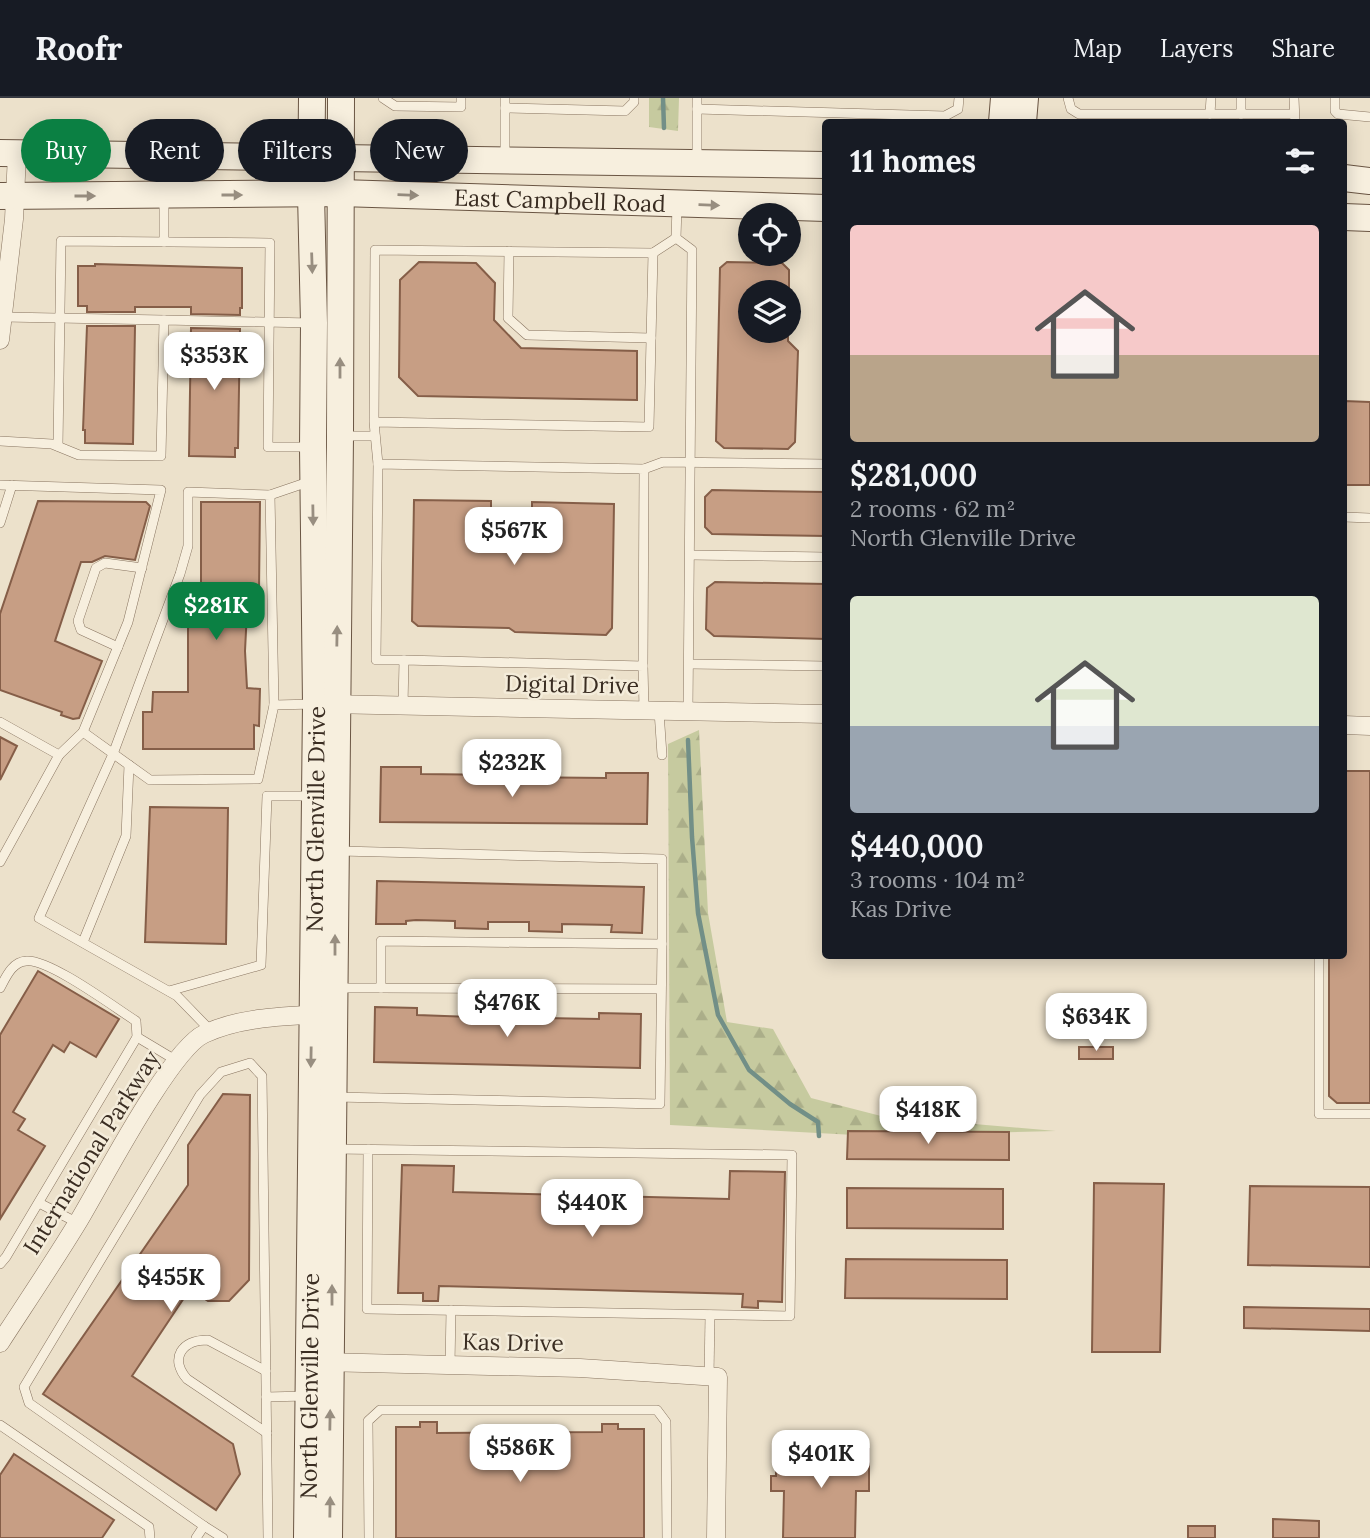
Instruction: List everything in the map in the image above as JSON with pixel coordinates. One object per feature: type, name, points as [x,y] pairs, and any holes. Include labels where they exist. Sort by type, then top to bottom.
[{"type":"street","name":"North Glenville Drive","points":[[312,98],[312,119]]},
{"type":"street","name":"North Glenville Drive","points":[[341,98],[341,119]]},
{"type":"street","points":[[1002,119],[1004,98]]},
{"type":"street","points":[[1023,119],[1025,98]]},
{"type":"street","name":"East Campbell Road","points":[[8,153],[238,155]]},
{"type":"street","points":[[0,340],[4,317],[8,153]]},
{"type":"street","name":"East Campbell Road","points":[[356,158],[822,165]]},
{"type":"street","points":[[1347,178],[1370,181]]},
{"type":"street","name":"North Glenville Drive","points":[[307,1538],[307,1396],[319,1362],[333,1149],[333,1097],[323,1001],[335,851],[313,481],[311,182]]},
{"type":"street","name":"North Glenville Drive","points":[[329,1538],[319,1362],[323,1001],[315,796],[326,704],[340,436],[340,182]]},
{"type":"street","name":"East Campbell Road","points":[[8,196],[340,193],[822,208]]},
{"type":"street","points":[[1347,217],[1370,218]]},
{"type":"street","points":[[313,447],[340,436]]},
{"type":"street","name":"Digital Drive","points":[[326,704],[822,714]]},
{"type":"street","points":[[1347,725],[1370,726]]},
{"type":"street","name":"International Parkway","points":[[0,1343],[78,1223],[155,1091],[184,1050],[202,1035],[233,1024],[323,1001]]},
{"type":"street","name":"Kas Drive","points":[[319,1362],[580,1368],[713,1377]]},
{"type":"street","points":[[713,1377],[716,1538]]},
{"type":"lane","points":[[383,98],[395,106],[461,107],[461,98]]},
{"type":"lane","points":[[505,98],[505,161]]},
{"type":"lane","points":[[505,108],[625,111],[634,102],[634,98]]},
{"type":"lane","points":[[697,98],[697,164]]},
{"type":"lane","points":[[697,109],[945,116],[958,109],[959,98]]},
{"type":"lane","points":[[1068,98],[1071,109],[1079,114],[1193,118],[1210,114],[1294,118],[1294,98]]},
{"type":"lane","points":[[1210,98],[1210,114]]},
{"type":"lane","points":[[1241,98],[1241,114]]},
{"type":"lane","points":[[1335,98],[1335,111],[1338,114],[1370,117]]},
{"type":"lane","points":[[164,195],[164,242]]},
{"type":"lane","points":[[676,238],[677,204]]},
{"type":"lane","points":[[643,666],[376,660],[378,464],[374,422],[375,250],[653,253],[676,238]]},
{"type":"lane","points":[[676,238],[692,250],[688,711]]},
{"type":"lane","points":[[58,446],[61,241],[270,243],[268,447],[313,447]]},
{"type":"lane","points":[[509,251],[508,318],[527,335],[651,338]]},
{"type":"lane","points":[[374,422],[649,427],[653,253]]},
{"type":"lane","points":[[4,317],[314,323]]},
{"type":"lane","points":[[0,441],[58,446],[79,455],[160,456],[164,320]]},
{"type":"lane","points":[[340,436],[375,436]]},
{"type":"lane","points":[[378,464],[644,469],[663,462],[692,461],[822,464]]},
{"type":"lane","points":[[644,469],[643,666],[662,755]]},
{"type":"lane","points":[[211,1032],[177,996],[39,918],[113,754],[180,574],[188,545],[188,492],[270,495],[313,481]]},
{"type":"lane","points":[[0,485],[161,490],[128,622],[83,732],[59,755],[0,862]]},
{"type":"lane","points":[[0,523],[12,485]]},
{"type":"lane","points":[[169,991],[261,965],[267,796],[258,779],[274,705],[270,495]]},
{"type":"lane","points":[[1347,517],[1370,518]]},
{"type":"lane","points":[[690,555],[822,557]]},
{"type":"lane","points":[[118,647],[81,630],[78,621],[96,568],[105,563],[142,568]]},
{"type":"lane","points":[[403,706],[404,660]]},
{"type":"lane","points":[[689,664],[822,666]]},
{"type":"lane","points":[[274,705],[326,704]]},
{"type":"lane","points":[[0,722],[59,755]]},
{"type":"lane","points":[[83,732],[149,780],[258,779]]},
{"type":"lane","points":[[83,942],[126,836],[129,765]]},
{"type":"lane","points":[[267,796],[315,796]]},
{"type":"lane","points":[[333,1097],[660,1104],[662,944],[662,859],[335,851]]},
{"type":"lane","points":[[381,988],[381,941],[662,944]]},
{"type":"lane","points":[[1319,959],[1319,1114],[1370,1114]]},
{"type":"lane","points":[[0,988],[12,967],[25,961],[44,963],[136,1021],[138,1037],[0,1264]]},
{"type":"lane","points":[[323,1001],[381,988],[661,989]]},
{"type":"lane","points":[[138,1037],[177,1061]]},
{"type":"lane","points":[[223,1538],[29,1403],[24,1387],[200,1095],[221,1072],[250,1063],[262,1076],[268,1538]]},
{"type":"lane","points":[[333,1149],[368,1149],[792,1155],[790,1316],[367,1309],[368,1149]]},
{"type":"lane","points":[[39,1203],[78,1223]]},
{"type":"lane","points":[[450,1365],[451,1310]]},
{"type":"lane","points":[[710,1315],[713,1377]]},
{"type":"lane","points":[[266,1371],[208,1340],[199,1340],[189,1345],[179,1353],[176,1362],[178,1369],[187,1379],[267,1433]]},
{"type":"lane","points":[[266,1396],[307,1396]]},
{"type":"lane","points":[[369,1538],[368,1422],[380,1410],[657,1410],[666,1422],[667,1538]]},
{"type":"lane","points":[[0,1425],[149,1527],[150,1538]]},
{"type":"lane","points":[[196,1538],[204,1526]]},
{"type":"green space","points":[[649,98],[679,98],[678,131],[649,127]]},
{"type":"green space","points":[[699,730],[708,913],[727,1022],[773,1029],[811,1098],[881,1116],[1056,1131],[873,1136],[670,1125],[668,744]]},
{"type":"building","points":[[419,262],[476,263],[495,283],[494,320],[521,348],[637,351],[637,400],[418,396],[399,377],[400,280]]},
{"type":"building","points":[[727,262],[738,262],[738,266],[785,266],[789,270],[789,280],[738,280],[738,343],[790,343],[798,351],[795,442],[788,449],[724,448],[716,441],[720,268]]},
{"type":"building","points":[[95,264],[242,268],[240,315],[191,314],[191,307],[135,307],[135,312],[87,312],[87,306],[78,306],[78,266]]},
{"type":"building","points":[[87,326],[135,326],[133,444],[85,443],[83,430]]},
{"type":"building","points":[[191,328],[240,329],[238,448],[235,448],[235,457],[189,456]]},
{"type":"building","points":[[1347,401],[1370,402],[1370,485],[1347,485]]},
{"type":"building","points":[[712,490],[822,492],[822,536],[712,534],[705,527],[705,497]]},
{"type":"building","points":[[414,500],[491,501],[491,509],[532,510],[532,502],[614,504],[612,628],[606,635],[515,632],[509,628],[418,626],[412,621]]},
{"type":"building","points":[[38,501],[146,502],[150,506],[135,560],[105,556],[92,562],[81,562],[55,641],[102,661],[79,718],[61,715],[62,712],[0,690],[0,614]]},
{"type":"building","points":[[201,502],[260,502],[259,591],[248,591],[245,651],[247,688],[260,689],[259,726],[254,725],[254,749],[143,749],[143,712],[152,712],[153,692],[188,692],[188,588],[201,589]]},
{"type":"building","points":[[715,582],[822,584],[822,639],[714,636],[706,629],[707,588]]},
{"type":"building","points":[[0,737],[17,746],[0,780]]},
{"type":"building","points":[[381,767],[421,767],[421,774],[505,777],[606,778],[606,773],[648,773],[647,824],[380,822]]},
{"type":"building","points":[[1347,771],[1370,771],[1370,1103],[1337,1103],[1329,1096],[1329,959],[1347,959]]},
{"type":"building","points":[[150,807],[228,808],[226,944],[145,942]]},
{"type":"building","points":[[377,881],[644,887],[642,933],[611,932],[612,925],[562,924],[562,932],[529,931],[529,922],[488,922],[488,929],[455,928],[455,921],[416,920],[406,921],[406,924],[376,924]]},
{"type":"building","points":[[38,971],[119,1019],[96,1057],[70,1042],[64,1052],[53,1045],[13,1112],[25,1119],[18,1130],[45,1146],[0,1219],[0,1035]]},
{"type":"building","points":[[375,1007],[417,1008],[417,1015],[472,1017],[472,1010],[544,1012],[544,1018],[599,1019],[599,1013],[641,1014],[640,1068],[374,1062]]},
{"type":"building","points":[[1079,1047],[1113,1047],[1113,1059],[1079,1059]]},
{"type":"building","points":[[223,1094],[250,1095],[249,1280],[229,1301],[208,1301],[190,1289],[132,1376],[233,1444],[240,1474],[216,1510],[43,1394],[188,1185],[188,1145]]},
{"type":"building","points":[[848,1131],[1009,1132],[1009,1160],[847,1159]]},
{"type":"building","points":[[402,1165],[454,1166],[453,1192],[729,1199],[730,1171],[785,1172],[782,1302],[758,1301],[758,1308],[742,1307],[743,1294],[439,1286],[438,1301],[423,1301],[423,1293],[398,1293]]},
{"type":"building","points":[[1094,1183],[1164,1184],[1160,1352],[1092,1352]]},
{"type":"building","points":[[1250,1186],[1370,1187],[1370,1267],[1248,1265]]},
{"type":"building","points":[[847,1188],[1003,1189],[1003,1229],[847,1228]]},
{"type":"building","points":[[846,1259],[1007,1260],[1007,1299],[845,1298]]},
{"type":"building","points":[[1244,1307],[1370,1309],[1370,1331],[1244,1328]]},
{"type":"building","points":[[420,1422],[437,1422],[437,1433],[602,1432],[602,1424],[618,1424],[618,1429],[644,1429],[644,1538],[396,1538],[396,1427],[420,1427]]},
{"type":"building","points":[[776,1448],[869,1449],[869,1491],[856,1491],[855,1538],[783,1538],[784,1491],[771,1491],[771,1476],[776,1476]]},
{"type":"building","points":[[14,1454],[114,1520],[102,1538],[0,1538],[0,1475]]},
{"type":"building","points":[[1273,1519],[1319,1521],[1319,1538],[1273,1538]]},
{"type":"building","points":[[1188,1526],[1215,1526],[1215,1538],[1188,1538]]},
{"type":"waterway","points":[[663,98],[664,128]]},
{"type":"waterway","points":[[688,740],[698,913],[718,1015],[749,1070],[790,1104],[818,1122],[819,1136]]}]
